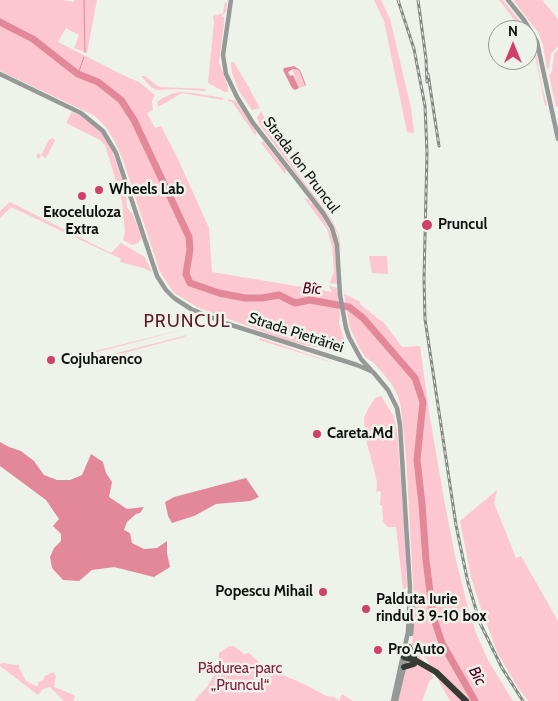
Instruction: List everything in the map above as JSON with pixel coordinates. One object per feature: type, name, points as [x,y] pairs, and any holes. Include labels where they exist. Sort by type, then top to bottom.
[{"type":"highway","points":[[409,647],[414,662]]},
{"type":"highway","points":[[405,661],[414,662]]},
{"type":"highway","points":[[405,661],[414,662],[434,670],[466,701]]},
{"type":"street","name":"Strada Ion Pruncul","points":[[231,0],[223,55],[226,74],[253,123],[323,213],[332,228],[337,245],[343,316],[349,337],[361,359],[373,372]]},
{"type":"street","points":[[508,0],[524,20],[537,42],[558,139]]},
{"type":"street","name":"Strada Pietrăriei","points":[[0,74],[81,114],[104,131],[116,153],[157,276],[174,298],[191,309],[225,323],[357,365],[373,372],[393,397],[400,425],[410,588],[410,621],[405,661]]},
{"type":"street","name":"Strada Pietrăriei","points":[[394,701],[409,647],[413,622],[410,588]]},
{"type":"green space","points":[[0,0],[62,0],[74,2],[74,0],[97,0],[87,53],[74,48],[79,35],[66,28],[58,42],[139,82],[155,95],[152,101],[153,110],[147,113],[155,128],[161,126],[209,228],[212,272],[332,292],[329,286],[337,288],[339,323],[344,340],[334,350],[285,340],[199,308],[174,293],[160,272],[123,160],[105,126],[95,116],[0,71]]},
{"type":"green space","points":[[374,0],[381,0],[390,19],[411,108],[414,133],[407,132],[384,21]]},
{"type":"green space","points":[[499,0],[503,0],[519,20],[514,20]]},
{"type":"green space","points":[[513,0],[542,0],[558,19],[558,46],[551,54],[549,68],[547,69],[543,45],[538,32],[538,20],[529,20]]},
{"type":"green space","points":[[225,2],[227,4],[226,12],[221,16],[224,17],[224,23],[219,62],[228,92],[208,83],[213,16],[223,13]]},
{"type":"green space","points":[[558,49],[558,107],[556,107],[549,75],[552,71],[554,54]]},
{"type":"green space","points":[[234,62],[260,108],[252,110],[239,91],[232,73],[231,63]]},
{"type":"green space","points":[[538,66],[547,105],[545,106],[538,70]]},
{"type":"green space","points":[[292,69],[299,70],[305,86],[299,88]]},
{"type":"green space","points":[[141,76],[145,76],[159,87],[208,89],[203,91],[156,90]]},
{"type":"green space","points":[[180,92],[224,98],[223,100],[182,93],[158,107],[157,102],[161,99]]},
{"type":"green space","points":[[228,99],[236,101],[256,132],[256,136],[232,102],[228,101]]},
{"type":"green space","points":[[261,111],[296,171],[332,220],[339,236],[341,254],[337,233],[331,221],[260,125],[257,118]]},
{"type":"green space","points":[[72,112],[84,117],[102,131],[110,146],[125,187],[127,207],[133,215],[142,238],[138,243],[132,245],[123,240],[125,232],[122,201],[105,145],[100,140],[66,123]]},
{"type":"green space","points":[[52,138],[55,140],[46,158],[41,155],[49,140]]},
{"type":"green space","points":[[263,141],[286,170],[285,174],[261,143]]},
{"type":"green space","points":[[38,153],[41,155],[39,159],[36,157]]},
{"type":"green space","points":[[304,198],[309,200],[320,212],[333,237],[337,284],[330,283],[334,271],[332,246],[327,229]]},
{"type":"green space","points":[[10,202],[111,253],[121,243],[145,257],[152,272],[120,262],[121,259],[11,207],[0,218],[0,211]]},
{"type":"green space","points":[[369,256],[387,256],[388,274],[372,273]]},
{"type":"green space","points":[[344,294],[359,301],[361,305],[385,324],[402,347],[420,346],[444,499],[467,604],[476,633],[488,660],[513,701],[450,701],[427,660],[412,645],[414,601],[406,456],[401,408],[398,396],[391,383],[374,363],[365,357],[359,347],[350,328]]},
{"type":"green space","points":[[193,327],[109,349],[57,359],[87,353]]},
{"type":"green space","points":[[187,335],[184,337],[90,362],[90,360]]},
{"type":"green space","points":[[260,338],[331,362],[259,340]]},
{"type":"green space","points":[[381,396],[393,415],[397,431],[404,520],[407,587],[405,589],[403,589],[396,527],[388,527],[382,521],[381,492],[377,491],[376,495],[377,482],[365,436],[364,418],[375,398]]},
{"type":"green space","points":[[497,490],[494,503],[516,558],[521,556],[558,621],[558,701],[528,701],[517,686],[498,654],[471,577],[460,521]]},
{"type":"green space","name":"Pădurea-parc „Pruncul“","points":[[230,646],[234,646],[244,654],[249,653],[270,673],[283,675],[326,696],[334,697],[339,701],[194,701],[207,687],[218,668],[219,653]]},
{"type":"green space","points":[[414,652],[422,659],[434,678],[430,680],[422,701],[398,701],[409,653]]},
{"type":"green space","points":[[3,663],[19,664],[19,668],[26,681],[36,686],[45,676],[53,672],[56,676],[54,687],[74,695],[73,699],[75,701],[64,701],[50,687],[43,689],[38,695],[0,666]]},
{"type":"green space","points":[[342,694],[353,701],[339,701]]},
{"type":"shaded area","points":[[294,66],[300,70],[306,85],[299,70],[293,69],[288,72],[290,76],[293,75],[299,88],[295,90],[292,88],[283,70],[284,68]]},
{"type":"shaded area","points":[[0,442],[21,451],[34,461],[44,475],[57,480],[70,480],[82,475],[91,454],[103,462],[106,473],[112,482],[109,497],[127,509],[144,507],[140,513],[127,522],[124,530],[130,533],[132,543],[144,549],[157,548],[167,541],[170,567],[154,577],[114,567],[92,570],[79,581],[63,580],[52,568],[50,557],[54,548],[61,541],[61,534],[53,526],[59,519],[46,500],[0,466]]},
{"type":"shaded area","points":[[246,478],[259,497],[250,501],[216,504],[194,516],[172,523],[168,516],[165,502],[174,497]]},
{"type":"waterway","points":[[84,0],[85,52]]},
{"type":"waterway","name":"Bîc","points":[[0,22],[33,39],[78,74],[98,82],[121,100],[134,120],[189,237],[190,249],[186,274],[190,283],[219,293],[245,298],[279,295],[295,303],[310,300],[349,307],[363,318],[415,378],[423,402],[417,460],[433,616],[442,643],[475,701]]},
{"type":"waterway","points":[[78,74],[84,57]]},
{"type":"railway","points":[[398,0],[414,49],[425,106],[427,153],[425,319],[456,525],[468,583],[480,623],[502,668],[523,701]]},
{"type":"railway","points":[[418,0],[426,59],[427,82]]},
{"type":"railway","points":[[428,74],[439,146]]},
{"type":"place","name":"Wheels Lab","points":[[99,190]]},
{"type":"place","name":"Eкoceluloza Extra","points":[[82,196]]},
{"type":"place","name":"Pruncul","points":[[427,225]]},
{"type":"place","name":"Cojuharenco","points":[[51,360]]},
{"type":"place","name":"Careta.Md","points":[[317,434]]},
{"type":"place","name":"Popescu Mihail","points":[[323,592]]},
{"type":"place","name":"Palduta Iurie rindul 3 9-10 box","points":[[366,609]]},
{"type":"place","name":"Pro Auto","points":[[378,650]]},
{"type":"district","name":"PRUNCUL","points":[[187,322]]}]
